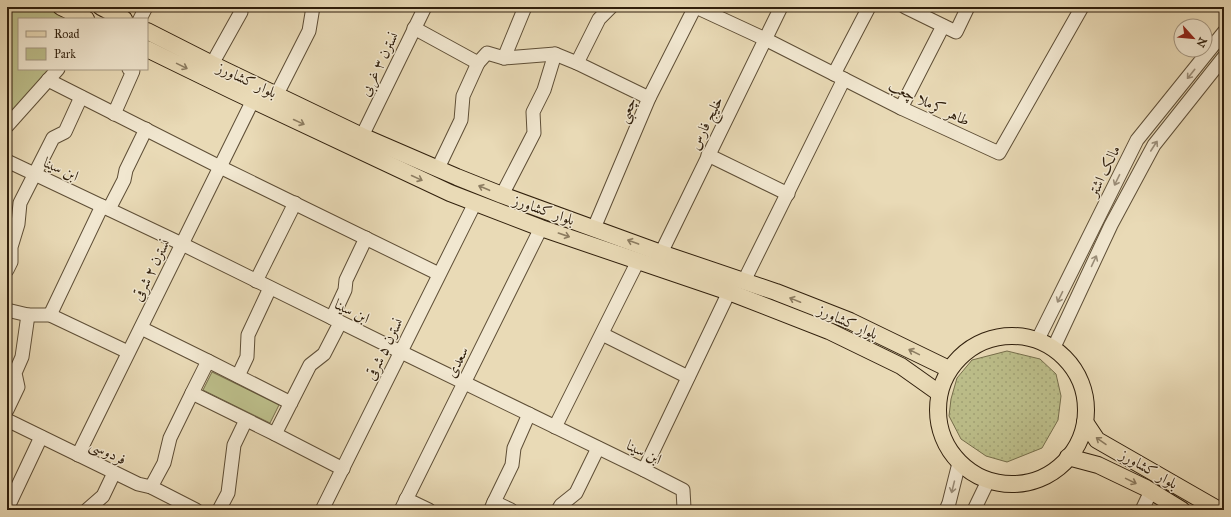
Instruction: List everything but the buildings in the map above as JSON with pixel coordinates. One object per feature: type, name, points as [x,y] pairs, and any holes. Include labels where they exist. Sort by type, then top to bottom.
[{"type":"main road","points":[[61,7],[84,18]]},
{"type":"main road","points":[[101,7],[122,18]]},
{"type":"main road","name":"بلوار کشاورز","points":[[148,32],[362,136],[502,195],[776,292],[850,321],[949,369]]},
{"type":"main road","name":"بلوار کشاورز","points":[[148,49],[450,193],[541,228],[729,292],[829,331],[901,366],[939,393]]},
{"type":"main road","points":[[1014,334],[1038,339],[1054,347],[1069,362],[1080,380],[1086,401],[1085,422],[1077,446],[1060,466],[1038,480],[1013,485],[988,481],[972,474],[959,463],[944,442],[937,418],[939,393],[949,369],[966,350],[988,338],[1014,334]]},
{"type":"main road","name":"بلوار کشاورز","points":[[1085,422],[1096,440],[1219,510]]},
{"type":"main road","name":"بلوار کشاورز","points":[[1068,457],[1098,465],[1151,491],[1182,510]]},
{"type":"street","points":[[140,18],[146,7]]},
{"type":"street","points":[[212,64],[241,12],[241,7]]},
{"type":"street","points":[[277,94],[309,31],[313,7]]},
{"type":"street","name":"نسترن ۳ غربی","points":[[362,136],[425,7]]},
{"type":"street","points":[[504,58],[525,7]]},
{"type":"street","points":[[577,63],[599,19],[611,7]]},
{"type":"street","name":"طاهر کرملا چعب","points":[[696,7],[765,39],[901,108],[999,153],[1082,7]]},
{"type":"street","name":"چعبی","points":[[594,228],[650,98],[696,7]]},
{"type":"street","name":"خلیج فارس","points":[[661,252],[781,7]]},
{"type":"street","points":[[744,281],[788,194],[869,7]]},
{"type":"street","points":[[905,7],[956,32],[968,7]]},
{"type":"street","points":[[901,108],[943,26]]},
{"type":"street","points":[[414,28],[478,63]]},
{"type":"street","name":"مالک اشتر","points":[[1038,339],[1137,140],[1224,32]]},
{"type":"street","points":[[438,168],[461,120],[463,96],[478,63],[487,53],[504,58],[555,54],[650,98]]},
{"type":"street","points":[[502,195],[534,133],[533,112],[544,90],[555,54]]},
{"type":"street","name":"مالک اشتر","points":[[1054,347],[1111,225],[1154,145],[1224,57]]},
{"type":"street","points":[[7,126],[57,70]]},
{"type":"street","points":[[114,114],[133,71],[131,70]]},
{"type":"street","points":[[48,80],[220,167],[439,274]]},
{"type":"street","points":[[7,270],[11,262],[11,247],[18,224],[20,203],[53,138],[65,132],[81,97]]},
{"type":"street","name":"نسترن ۲ شرقی","points":[[78,455],[253,100]]},
{"type":"street","points":[[50,315],[106,208],[124,180],[126,170],[146,130]]},
{"type":"street","points":[[708,155],[788,194]]},
{"type":"street","name":"ابن سینا","points":[[7,161],[182,244],[683,490],[683,510]]},
{"type":"street","points":[[256,281],[295,203]]},
{"type":"street","name":"نسترن ۵ شرقی","points":[[322,510],[475,203]]},
{"type":"street","name":"سعدی","points":[[404,504],[541,228]]},
{"type":"street","points":[[275,434],[310,365],[324,354],[345,290],[346,280],[366,238]]},
{"type":"street","points":[[555,426],[638,261]]},
{"type":"street","points":[[238,376],[247,357],[248,335],[270,288]]},
{"type":"street","points":[[644,470],[729,292]]},
{"type":"street","points":[[7,310],[28,315],[50,315],[128,352]]},
{"type":"street","points":[[7,410],[18,387],[15,374],[22,357],[28,315]]},
{"type":"street","points":[[140,328],[291,403]]},
{"type":"street","points":[[602,334],[688,378]]},
{"type":"street","points":[[151,487],[164,463],[170,438],[208,361]]},
{"type":"street","points":[[192,393],[343,468]]},
{"type":"street","points":[[511,510],[492,506],[512,465],[514,448],[528,414]]},
{"type":"street","name":"فردوسی","points":[[7,420],[114,473],[138,484],[151,487],[181,507],[196,510]]},
{"type":"street","points":[[219,510],[228,493],[234,445],[246,420]]},
{"type":"street","points":[[7,509],[41,437]]},
{"type":"street","points":[[558,510],[561,505],[576,492],[598,448]]},
{"type":"street","points":[[946,510],[959,463]]},
{"type":"street","points":[[87,510],[103,496],[114,473]]},
{"type":"street","points":[[974,510],[988,481]]},
{"type":"street","points":[[1142,510],[1151,491]]},
{"type":"street","points":[[404,504],[430,510]]},
{"type":"green space","points":[[7,7],[44,7],[67,18],[18,18],[18,70],[49,70],[7,118]]},
{"type":"green space","points":[[1007,351],[1040,359],[1056,374],[1061,396],[1058,420],[1042,448],[1007,462],[986,456],[961,439],[949,416],[951,399],[957,378],[972,360]]},
{"type":"green space","points":[[212,372],[279,405],[270,423],[203,390]]}]
